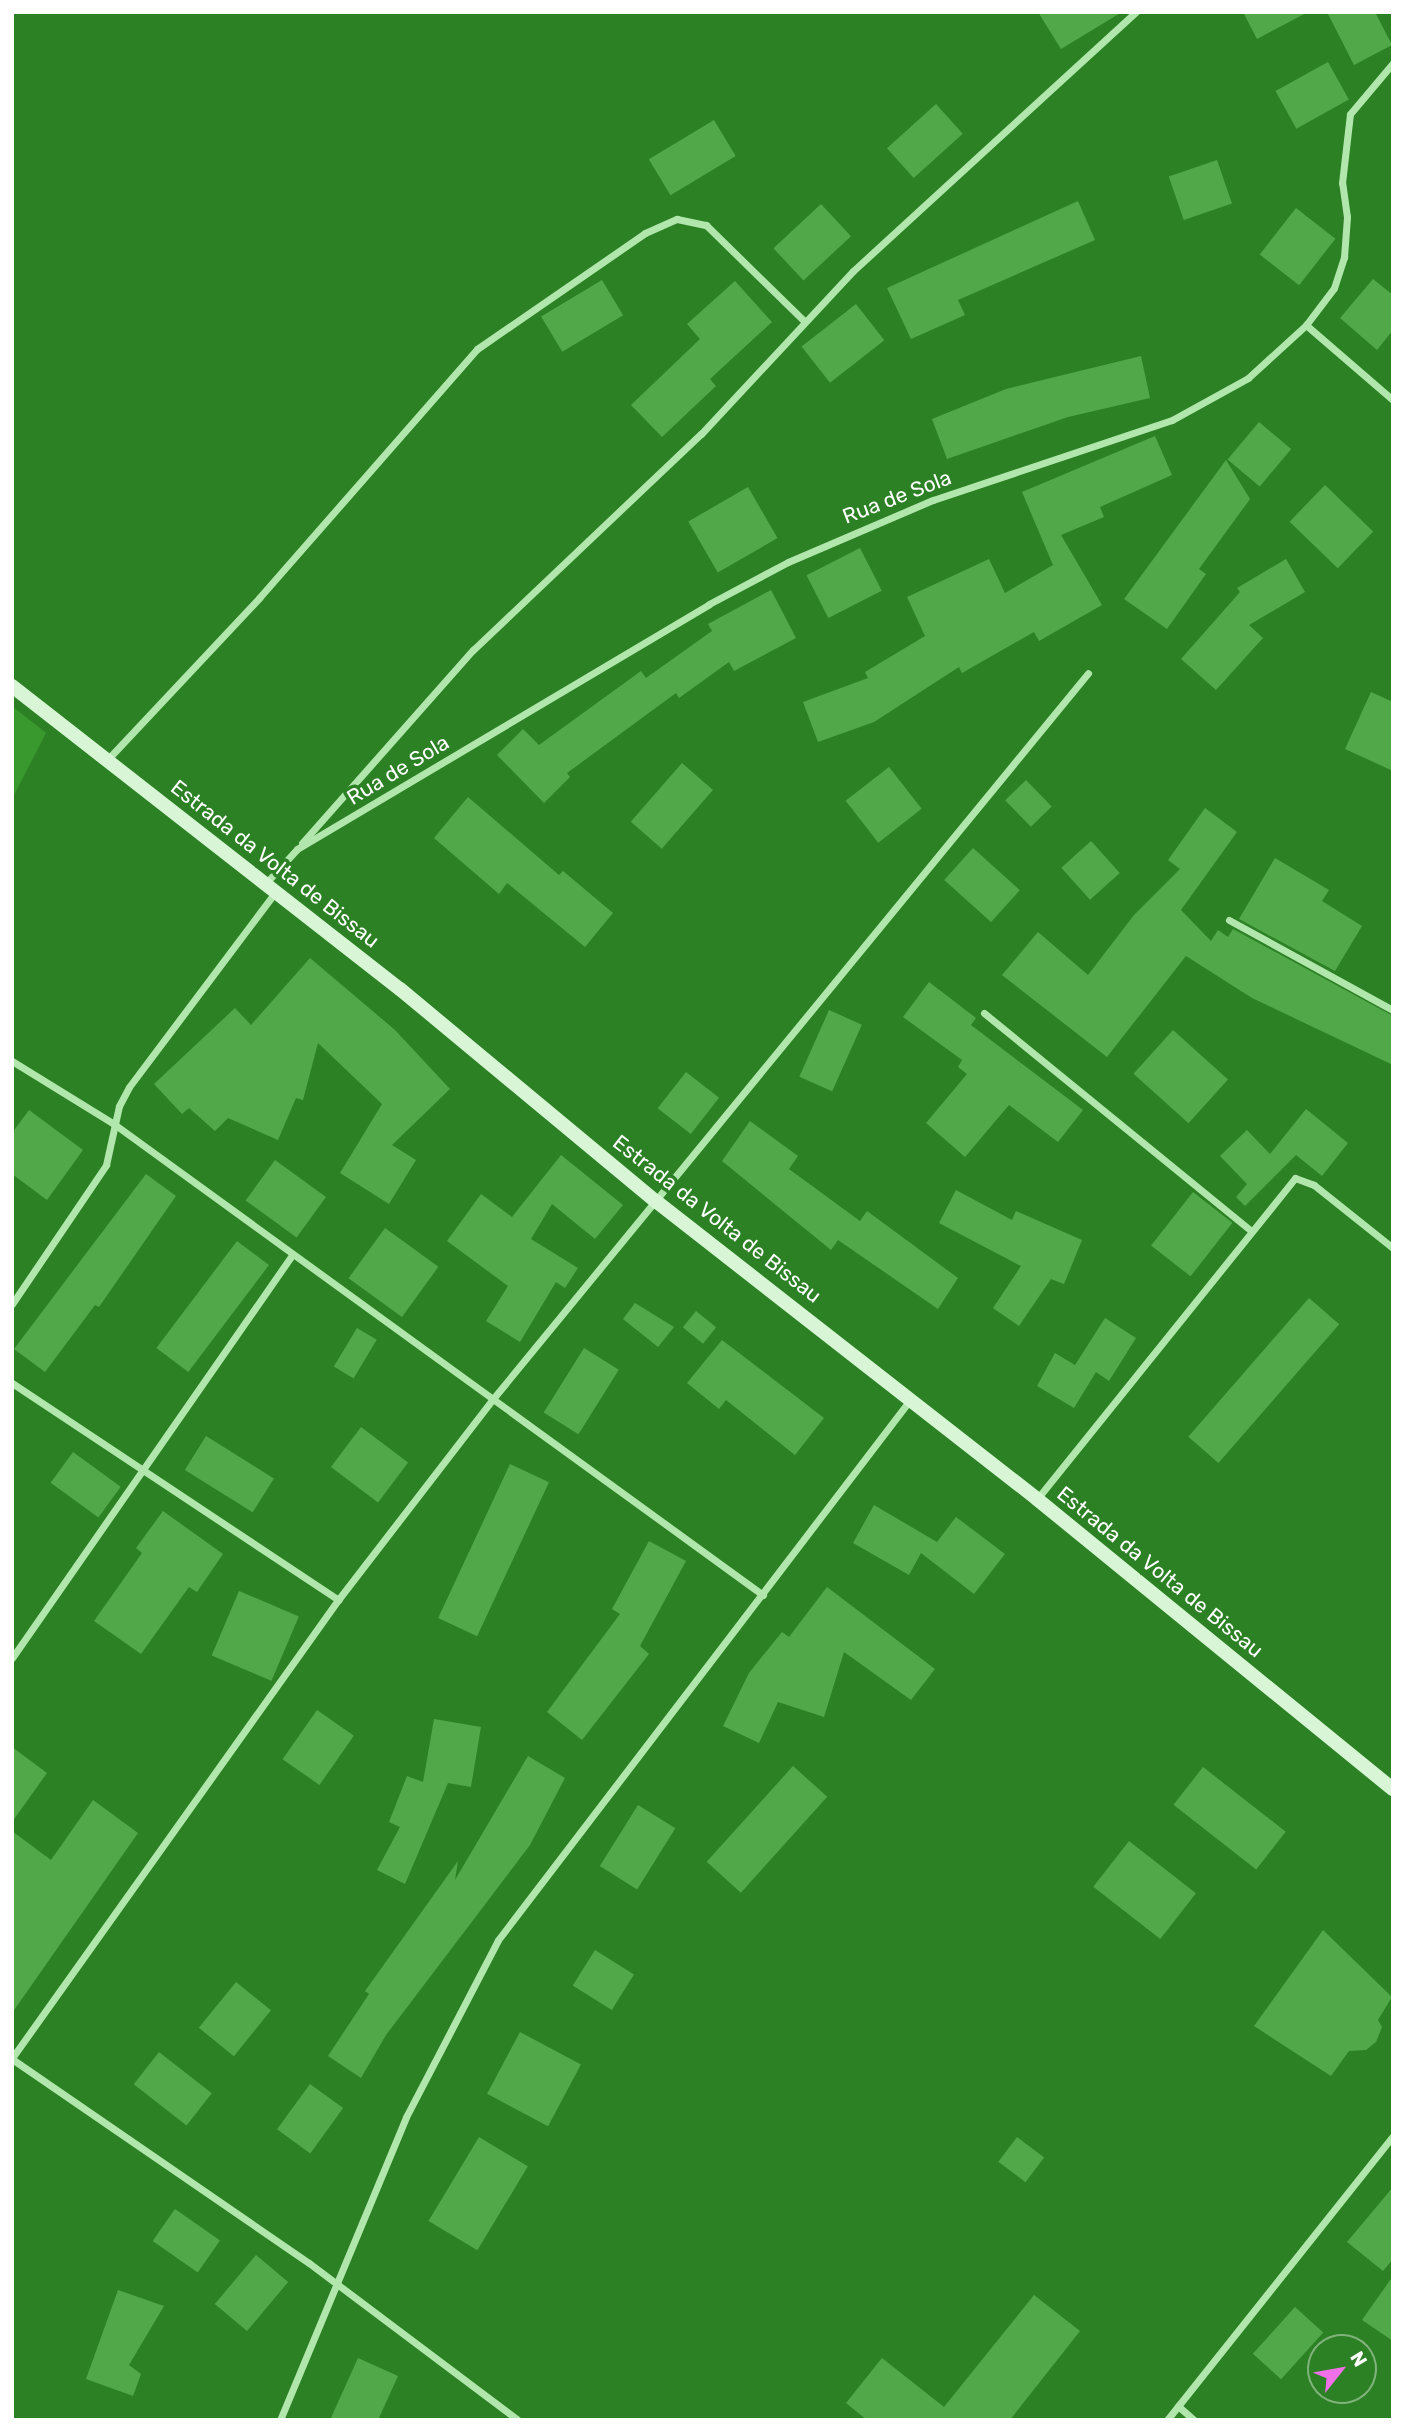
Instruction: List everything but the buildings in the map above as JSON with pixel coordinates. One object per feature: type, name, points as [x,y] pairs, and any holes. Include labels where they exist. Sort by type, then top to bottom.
[{"type":"main road","name":"Estrada da Volta de Bissau","points":[[12,686],[271,887],[657,1202],[1037,1499],[1393,1789]]},
{"type":"street","points":[[297,849],[473,650],[701,434],[804,321],[1012,122],[1136,12]]},
{"type":"street","name":"Rua de Sola","points":[[12,1304],[86,1202],[106,1164],[114,1124],[129,1087],[297,849],[765,574],[933,500],[1171,420],[1248,378],[1306,325],[1334,288],[1344,257],[1347,217],[1342,183],[1350,114],[1393,63]]},
{"type":"street","points":[[108,759],[259,598],[477,348],[645,233],[677,219],[706,225],[804,321]]},
{"type":"street","points":[[1306,325],[1393,400]]},
{"type":"street","points":[[518,2420],[337,2284],[12,2059],[338,1600],[492,1400],[1088,673]]},
{"type":"street","points":[[1229,920],[1393,1010]]},
{"type":"street","points":[[984,1013],[1249,1229]]},
{"type":"street","points":[[12,1061],[114,1124],[292,1256],[763,1595]]},
{"type":"street","points":[[1037,1499],[1249,1229],[1295,1178],[1314,1185],[1393,1248]]},
{"type":"street","points":[[12,1658],[292,1256]]},
{"type":"street","points":[[12,1383],[144,1467],[338,1600]]},
{"type":"street","points":[[280,2420],[405,2117],[498,1940],[910,1400]]},
{"type":"street","points":[[1167,2420],[1393,2136]]},
{"type":"street","points":[[1178,2406],[1194,2420]]},
{"type":"green space","points":[[12,706],[46,733],[12,799]]}]
